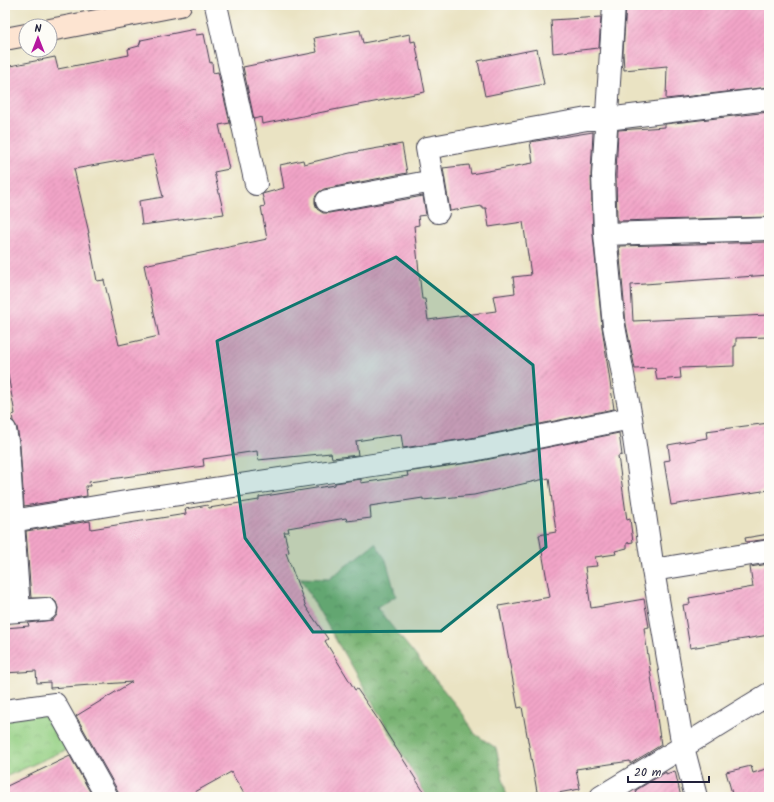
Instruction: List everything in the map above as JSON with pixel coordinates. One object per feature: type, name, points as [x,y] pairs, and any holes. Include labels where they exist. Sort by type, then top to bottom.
[{"type":"main road","points":[[58,28],[180,5]]},
{"type":"main road","points":[[5,39],[18,37]]},
{"type":"street","points":[[216,5],[256,184]]},
{"type":"street","points":[[614,5],[603,175],[605,234],[614,326],[631,418],[653,570],[683,747],[696,797]]},
{"type":"street","points":[[438,212],[428,148],[587,119],[607,119],[769,98]]},
{"type":"street","points":[[327,201],[433,181]]},
{"type":"street","points":[[605,234],[769,229]]},
{"type":"street","points":[[12,520],[473,450],[631,418]]},
{"type":"street","points":[[5,430],[8,447],[12,520],[12,612],[46,609]]},
{"type":"street","points":[[653,570],[769,551]]},
{"type":"street","points":[[601,797],[769,694]]},
{"type":"street","points":[[5,711],[55,704],[107,797]]},
{"type":"highlighted area","points":[[396,257],[533,365],[546,547],[441,631],[313,632],[245,538],[217,341]]},
{"type":"green space","points":[[375,543],[386,560],[396,596],[377,608],[463,714],[475,734],[496,748],[507,797],[427,797],[300,578],[329,579]]},
{"type":"green space","points":[[51,711],[70,748],[5,777],[5,718]]},
{"type":"building","points":[[626,5],[769,5],[769,87],[666,99],[667,66],[624,70],[623,53]]},
{"type":"building","points":[[601,17],[599,48],[553,53],[551,20]]},
{"type":"building","points":[[195,29],[196,35],[204,34],[210,63],[212,62],[213,73],[218,72],[230,123],[219,125],[229,169],[214,172],[224,214],[142,225],[139,201],[163,197],[153,155],[74,169],[89,233],[97,281],[104,280],[119,345],[159,336],[144,265],[267,239],[261,207],[265,206],[262,194],[284,188],[280,165],[303,160],[304,164],[350,153],[402,144],[407,173],[324,189],[315,197],[317,209],[323,213],[329,213],[423,196],[426,215],[418,216],[419,225],[414,226],[422,299],[425,299],[428,320],[496,311],[493,296],[515,293],[513,277],[531,275],[523,222],[489,227],[486,208],[482,208],[482,206],[450,211],[443,168],[469,165],[471,174],[533,163],[530,142],[593,132],[591,175],[593,235],[602,327],[614,409],[471,438],[403,448],[401,434],[356,441],[358,455],[332,458],[331,453],[258,460],[257,451],[203,459],[204,466],[89,482],[90,486],[86,486],[87,496],[24,506],[20,445],[17,427],[13,421],[12,415],[15,414],[5,358],[5,67],[55,58],[58,69],[129,55],[128,49],[139,46],[141,40]]},
{"type":"building","points":[[360,30],[363,43],[410,34],[411,42],[415,41],[425,92],[262,124],[261,117],[254,119],[243,67],[317,52],[314,38]]},
{"type":"building","points":[[537,49],[544,84],[485,96],[478,61]]},
{"type":"building","points":[[769,112],[769,217],[617,221],[616,175],[618,130],[665,127],[665,124]]},
{"type":"building","points":[[769,242],[769,275],[631,285],[633,321],[769,315],[769,337],[736,338],[736,346],[734,346],[734,366],[680,368],[681,378],[657,380],[655,368],[635,369],[626,324],[619,246]]},
{"type":"building","points":[[769,423],[769,490],[671,505],[664,461],[670,460],[668,445],[707,438],[706,431]]},
{"type":"building","points":[[619,433],[622,455],[618,456],[627,520],[630,519],[633,542],[627,543],[627,548],[615,551],[616,554],[595,557],[597,566],[585,567],[591,608],[644,599],[649,627],[644,628],[661,745],[630,764],[630,761],[576,769],[580,789],[558,793],[558,797],[538,797],[522,707],[518,708],[499,606],[550,597],[539,535],[556,532],[549,478],[474,495],[423,500],[423,498],[370,506],[371,518],[347,521],[346,518],[288,528],[289,532],[284,532],[289,552],[286,553],[306,607],[328,639],[325,641],[355,690],[357,689],[377,718],[427,797],[246,797],[231,772],[186,797],[119,797],[118,791],[76,716],[132,682],[50,688],[50,682],[37,683],[36,671],[5,673],[5,628],[29,626],[28,623],[53,620],[57,615],[58,608],[56,602],[51,598],[31,598],[26,531],[90,521],[91,529],[186,514],[185,509],[208,505],[209,508],[259,500],[259,497],[335,485],[335,483],[361,479],[361,483],[408,476],[407,472],[475,462]]},
{"type":"building","points":[[769,534],[769,539],[746,542],[745,538]]},
{"type":"building","points":[[769,564],[769,635],[690,648],[683,605],[690,604],[689,598],[753,587],[750,567]]},
{"type":"building","points":[[70,756],[93,797],[5,797],[5,787]]},
{"type":"building","points":[[751,766],[753,773],[769,768],[769,797],[733,797],[726,772]]},
{"type":"building","points":[[675,771],[681,797],[637,797],[636,790],[666,772],[666,774]]}]
